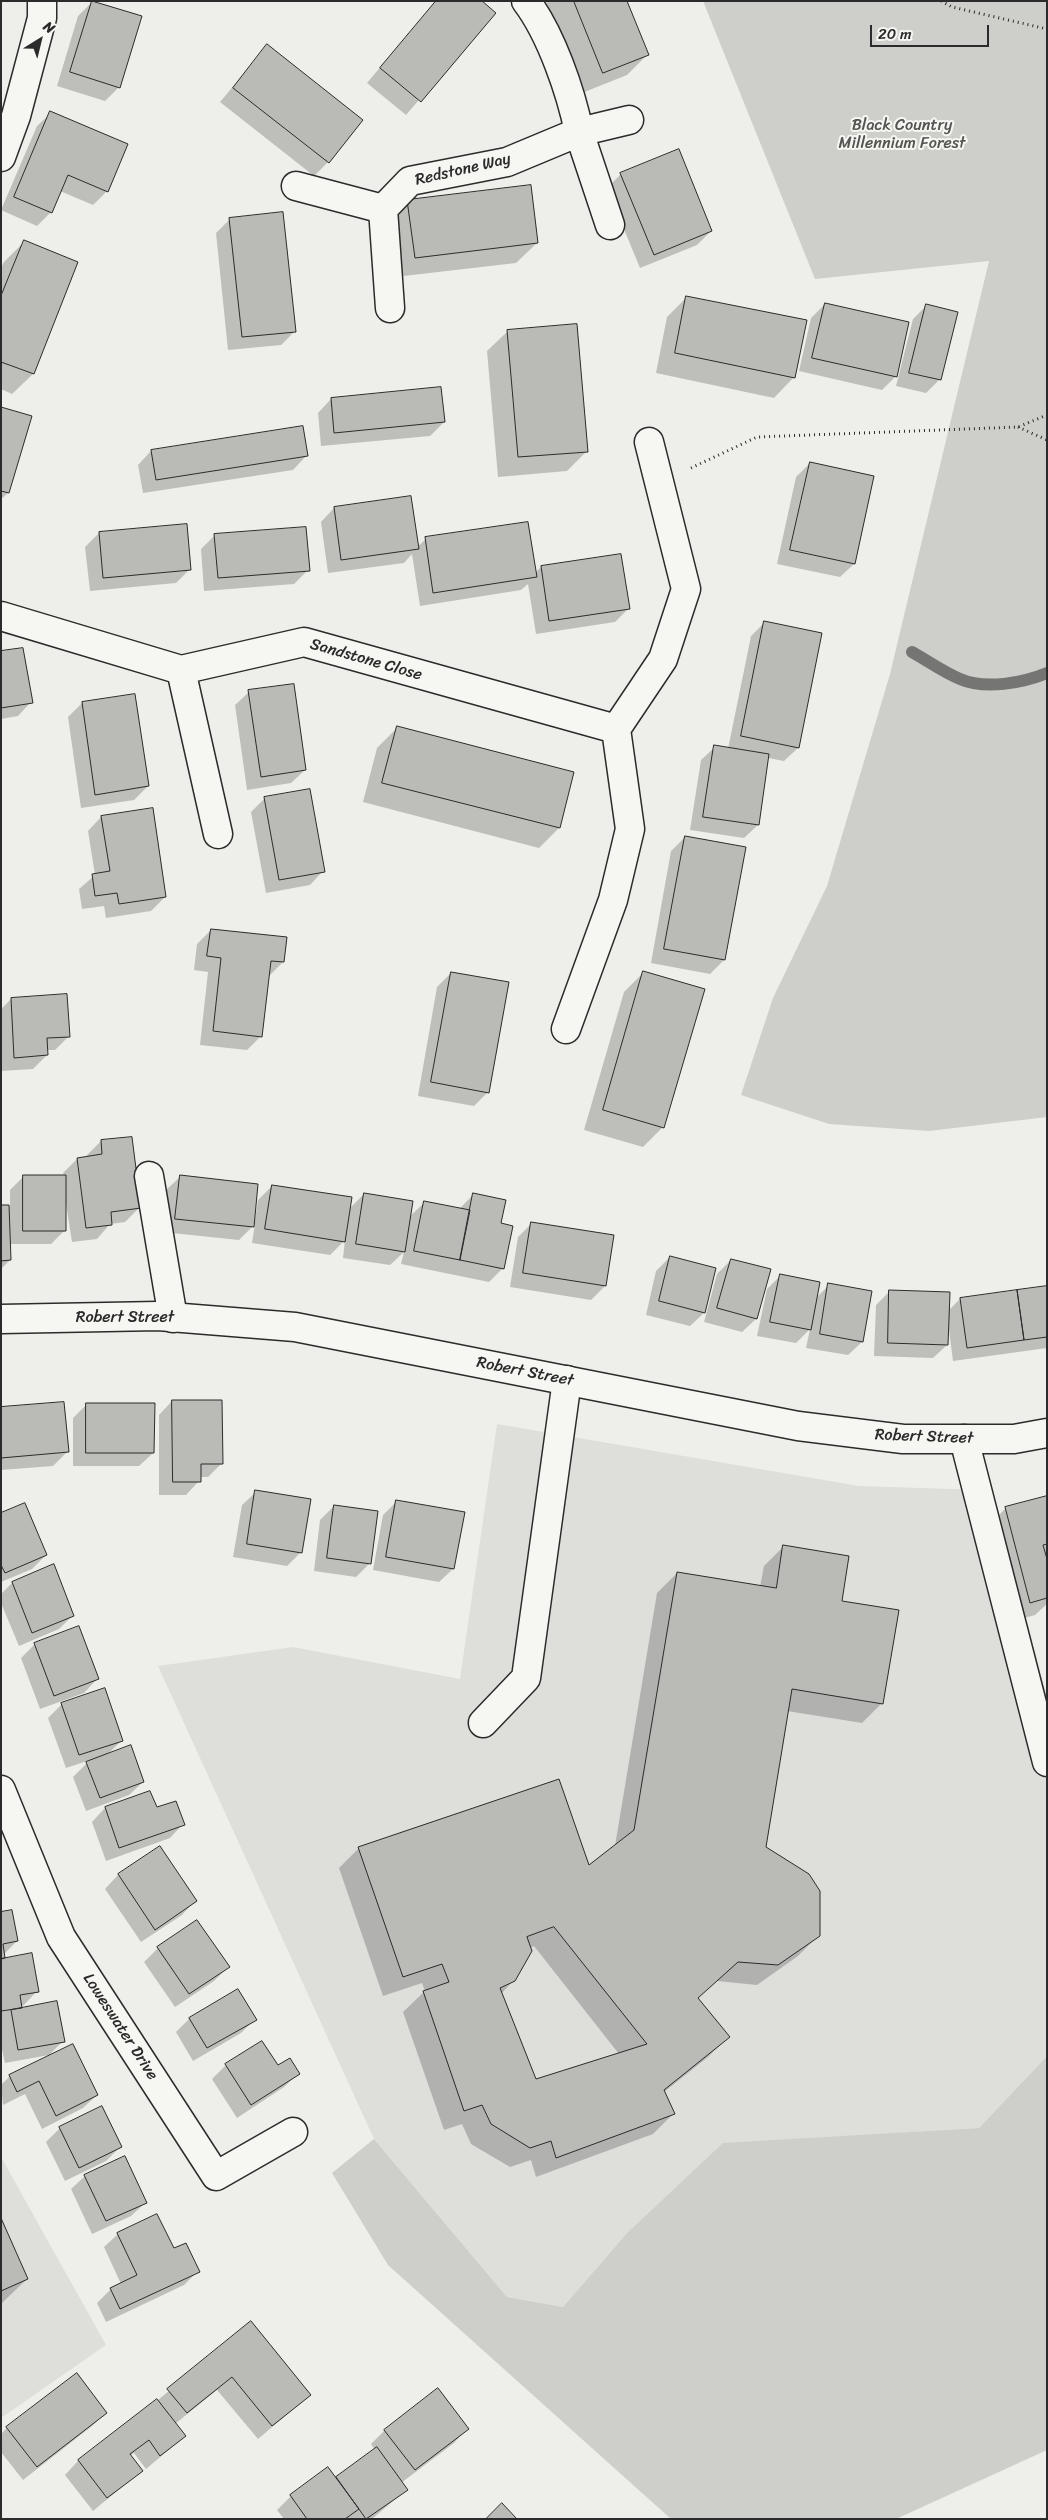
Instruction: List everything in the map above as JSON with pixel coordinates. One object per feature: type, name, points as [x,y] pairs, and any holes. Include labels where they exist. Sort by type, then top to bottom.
[{"type":"street","points":[[1,157],[16,116],[42,18],[42,1]]},
{"type":"street","points":[[526,1],[539,18],[574,106],[579,132],[610,225]]},
{"type":"street","name":"Redstone Way","points":[[383,209],[410,181],[507,162],[579,132],[628,120]]},
{"type":"street","points":[[296,186],[383,209],[390,308]]},
{"type":"street","points":[[566,1029],[613,900],[630,828],[616,729],[663,659],[686,589],[649,442]]},
{"type":"street","name":"Sandstone Close","points":[[1,616],[181,670],[304,642],[616,729]]},
{"type":"street","points":[[181,670],[218,834]]},
{"type":"street","points":[[149,1176],[173,1318]]},
{"type":"street","name":"Robert Street","points":[[1,1319],[158,1316],[295,1328],[798,1426],[903,1439],[1014,1439],[1047,1433]]},
{"type":"street","points":[[484,1723],[526,1678],[567,1380]]},
{"type":"street","points":[[964,1439],[1047,1762]]},
{"type":"street","name":"Loweswater Drive","points":[[1,1790],[61,1937],[216,2176],[293,2132]]},
{"type":"path","points":[[941,1],[952,6],[1047,29]]},
{"type":"path","points":[[659,483],[757,437],[1018,427],[1047,415]]},
{"type":"path","points":[[1018,427],[1047,440]]},
{"type":"shaded area","points":[[497,1424],[859,1486],[982,1490],[1047,1695],[1047,2056],[979,2128],[723,2144],[627,2233],[563,2307],[507,2297],[374,2139],[158,1666],[293,1647],[460,1679]]},
{"type":"shaded area","points":[[1,2157],[106,2345],[1,2418]]},
{"type":"green space","name":"Black Country Millennium Forest","points":[[703,1],[1047,1],[1047,1117],[929,1131],[829,1124],[741,1095],[773,998],[827,886],[890,674],[989,261],[815,279]]},
{"type":"green space","points":[[1047,2056],[1047,2450],[896,2519],[671,2519],[388,2265],[332,2173],[374,2139],[507,2297],[563,2307],[627,2233],[723,2143],[979,2128]]},
{"type":"building","points":[[92,1],[142,16],[120,88],[70,72]]},
{"type":"building","points":[[436,1],[482,1],[496,13],[421,102],[380,68]]},
{"type":"building","points":[[574,1],[627,1],[649,55],[603,73]]},
{"type":"building","points":[[267,44],[363,120],[329,163],[233,88]]},
{"type":"building","points":[[50,111],[128,144],[108,192],[68,175],[52,213],[14,197]]},
{"type":"building","points":[[679,149],[712,231],[654,255],[620,173]]},
{"type":"building","points":[[531,185],[538,243],[415,258],[407,200]]},
{"type":"building","points":[[283,212],[296,332],[242,337],[229,218]]},
{"type":"building","points":[[24,240],[78,262],[34,374],[1,362],[1,296]]},
{"type":"building","points":[[686,296],[807,320],[795,378],[675,353]]},
{"type":"building","points":[[825,303],[909,322],[897,377],[812,358]]},
{"type":"building","points":[[926,304],[958,312],[941,380],[909,373]]},
{"type":"building","points":[[577,324],[588,452],[518,457],[507,330]]},
{"type":"building","points":[[441,387],[445,422],[334,433],[331,398]]},
{"type":"building","points":[[1,407],[32,416],[9,493],[1,491]]},
{"type":"building","points":[[303,426],[308,456],[156,480],[151,450]]},
{"type":"building","points":[[810,462],[874,476],[855,564],[790,550]]},
{"type":"building","points":[[411,496],[419,549],[341,560],[334,507]]},
{"type":"building","points":[[528,522],[537,577],[433,593],[425,537]]},
{"type":"building","points":[[187,524],[191,570],[103,578],[99,532]]},
{"type":"building","points":[[306,527],[310,571],[218,578],[214,534]]},
{"type":"building","points":[[621,554],[630,609],[549,621],[541,566]]},
{"type":"building","points":[[764,621],[822,633],[799,748],[741,736]]},
{"type":"building","points":[[23,648],[33,703],[1,708],[1,651]]},
{"type":"building","points":[[294,684],[306,770],[261,777],[248,690]]},
{"type":"building","points":[[135,694],[149,786],[95,795],[82,702]]},
{"type":"building","points":[[397,726],[574,772],[560,828],[382,783]]},
{"type":"building","points":[[714,745],[769,754],[759,825],[703,817]]},
{"type":"building","points":[[310,789],[325,872],[279,880],[264,797]]},
{"type":"building","points":[[153,808],[166,897],[119,904],[117,893],[95,896],[92,874],[110,871],[101,816]]},
{"type":"building","points":[[685,836],[746,847],[725,960],[664,949]]},
{"type":"building","points":[[211,929],[287,937],[284,962],[271,961],[262,1037],[213,1031],[221,958],[207,956]]},
{"type":"building","points":[[643,971],[705,989],[664,1128],[603,1110]]},
{"type":"building","points":[[451,972],[509,982],[489,1093],[431,1082]]},
{"type":"building","points":[[67,994],[70,1037],[47,1038],[48,1055],[14,1058],[11,998]]},
{"type":"building","points":[[132,1137],[141,1208],[111,1212],[112,1225],[86,1228],[77,1158],[102,1154],[101,1140]]},
{"type":"building","points":[[23,1175],[66,1175],[66,1231],[23,1231]]},
{"type":"building","points":[[180,1175],[258,1184],[254,1227],[175,1219]]},
{"type":"building","points":[[272,1185],[352,1197],[345,1242],[265,1229]]},
{"type":"building","points":[[364,1193],[413,1201],[405,1252],[356,1244]]},
{"type":"building","points":[[473,1193],[506,1200],[501,1223],[513,1226],[504,1269],[460,1260]]},
{"type":"building","points":[[424,1201],[470,1210],[460,1260],[414,1251]]},
{"type":"building","points":[[1,1205],[9,1205],[11,1260],[1,1261]]},
{"type":"building","points":[[531,1222],[614,1235],[606,1286],[523,1273]]},
{"type":"building","points":[[670,1256],[716,1268],[705,1313],[659,1301]]},
{"type":"building","points":[[731,1259],[771,1269],[757,1319],[717,1308]]},
{"type":"building","points":[[780,1274],[820,1282],[811,1330],[770,1322]]},
{"type":"building","points":[[828,1283],[872,1291],[863,1342],[820,1334]]},
{"type":"building","points":[[1047,1286],[1047,1337],[1024,1340],[1017,1290]]},
{"type":"building","points":[[889,1290],[950,1292],[948,1345],[888,1343]]},
{"type":"building","points":[[1017,1290],[1024,1340],[967,1348],[960,1298]]},
{"type":"building","points":[[172,1400],[222,1400],[223,1464],[201,1464],[201,1482],[173,1482]]},
{"type":"building","points":[[64,1402],[69,1452],[1,1458],[1,1407]]},
{"type":"building","points":[[86,1403],[155,1403],[154,1453],[86,1453]]},
{"type":"building","points":[[255,1490],[311,1499],[302,1553],[247,1544]]},
{"type":"building","points":[[1047,1496],[1047,1544],[1043,1545],[1047,1559],[1047,1598],[1030,1603],[1005,1507]]},
{"type":"building","points":[[396,1500],[465,1512],[454,1569],[386,1557]]},
{"type":"building","points":[[25,1503],[47,1555],[5,1573],[1,1565],[1,1513]]},
{"type":"building","points":[[334,1505],[378,1511],[371,1564],[327,1558]]},
{"type":"building","points":[[783,1545],[849,1556],[842,1601],[899,1610],[883,1704],[792,1689],[766,1847],[809,1874],[820,1891],[820,1936],[778,1965],[738,1962],[698,1998],[730,2037],[664,2090],[675,2114],[556,2158],[551,2141],[530,2148],[491,2124],[482,2105],[464,2111],[423,1991],[449,1982],[442,1964],[403,1977],[358,1847],[559,1779],[589,1865],[634,1830],[677,1572],[776,1588]],"holes":[[[554,1927],[647,2044],[536,2079],[500,1988],[515,1981],[532,1951],[527,1937]]]},
{"type":"building","points":[[54,1564],[74,1616],[32,1633],[12,1582]]},
{"type":"building","points":[[79,1626],[99,1679],[54,1696],[34,1643]]},
{"type":"building","points":[[105,1688],[123,1741],[79,1755],[61,1703]]},
{"type":"building","points":[[131,1745],[144,1782],[100,1798],[86,1762]]},
{"type":"building","points":[[150,1791],[157,1807],[176,1801],[185,1825],[119,1848],[105,1807]]},
{"type":"building","points":[[160,1846],[197,1901],[155,1930],[118,1874]]},
{"type":"building","points":[[12,1910],[18,1941],[3,1944],[5,1958],[1,1959],[1,1912]]},
{"type":"building","points":[[197,1920],[230,1967],[189,1994],[157,1947]]},
{"type":"building","points":[[32,1953],[39,1992],[20,1995],[22,2008],[1,2011],[1,1959]]},
{"type":"building","points":[[238,1989],[257,2020],[207,2048],[189,2018]]},
{"type":"building","points":[[57,2001],[65,2042],[18,2050],[11,2010]]},
{"type":"building","points":[[262,2041],[278,2065],[290,2058],[300,2074],[251,2105],[225,2064]]},
{"type":"building","points":[[73,2044],[98,2095],[56,2116],[39,2081],[17,2092],[9,2075]]},
{"type":"building","points":[[102,2106],[122,2147],[79,2168],[59,2127]]},
{"type":"building","points":[[125,2156],[147,2203],[106,2221],[84,2175]]},
{"type":"building","points":[[157,2214],[174,2248],[186,2243],[200,2272],[120,2309],[110,2288],[137,2275],[117,2233]]},
{"type":"building","points":[[1,2218],[28,2279],[1,2291]]},
{"type":"building","points":[[251,2321],[311,2395],[272,2426],[232,2377],[187,2413],[167,2389]]},
{"type":"building","points":[[77,2373],[107,2413],[37,2467],[6,2427]]},
{"type":"building","points":[[438,2388],[469,2429],[415,2470],[384,2430]]},
{"type":"building","points":[[157,2399],[186,2436],[160,2456],[149,2440],[130,2454],[143,2471],[107,2498],[78,2460]]},
{"type":"building","points":[[377,2447],[408,2490],[366,2519],[336,2477]]},
{"type":"building","points":[[328,2467],[359,2509],[345,2519],[307,2519],[290,2495]]},
{"type":"building","points":[[502,2503],[517,2519],[486,2519]]},
{"type":"waterway","points":[[912,652],[960,679],[981,684],[1004,684],[1027,680],[1047,673]]}]
